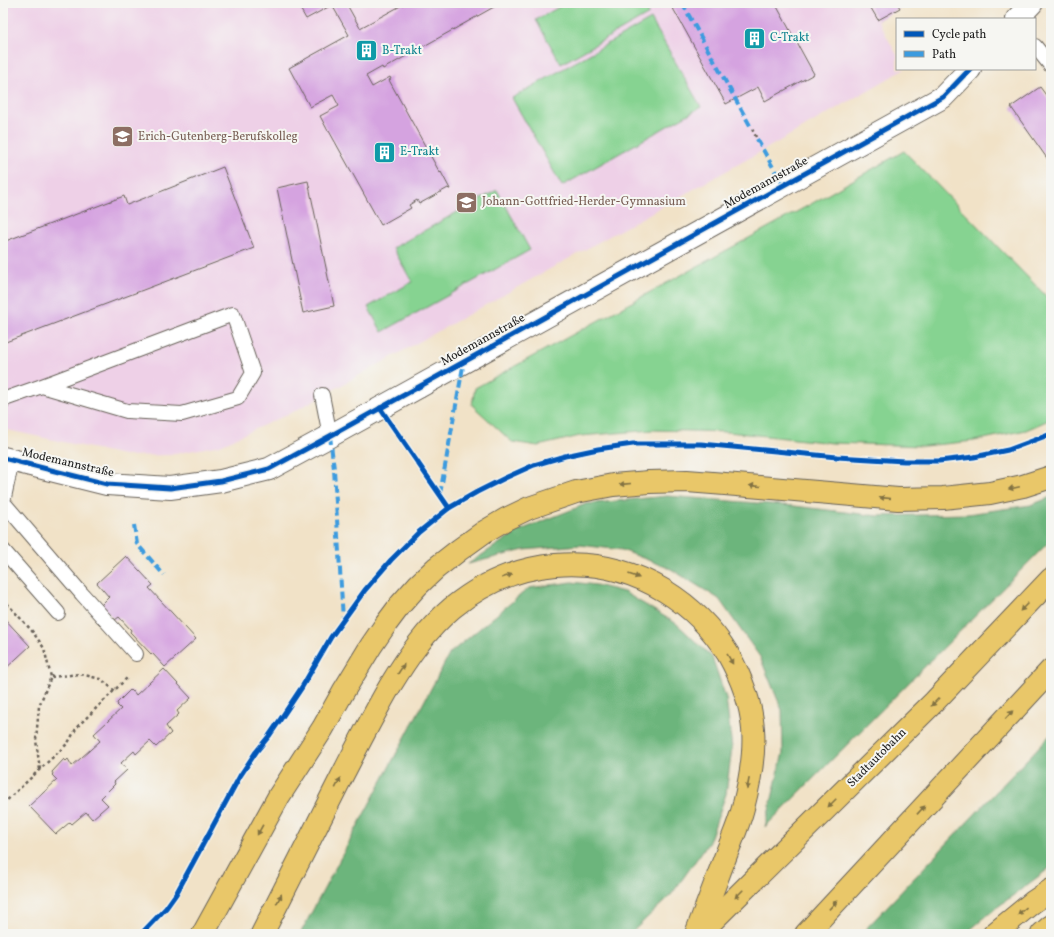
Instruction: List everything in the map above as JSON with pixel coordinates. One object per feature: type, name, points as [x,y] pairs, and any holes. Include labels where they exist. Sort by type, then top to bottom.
[{"type":"highway","points":[[203,934],[279,796],[323,728],[342,692],[370,646],[386,624],[401,604],[436,568],[484,532],[506,520],[529,508],[576,492],[613,485],[649,482],[687,481],[898,499],[943,498],[990,493],[1023,486],[1051,477]]},
{"type":"highway","points":[[262,934],[374,713],[401,669],[429,630],[450,610],[472,593],[498,579],[524,570],[564,564],[588,565],[619,571],[658,587],[679,600],[707,625],[722,645],[735,667],[744,688],[753,729],[753,748],[749,778],[743,809],[698,934]]},
{"type":"highway","name":"Stadtautobahn","points":[[698,934],[934,702],[1051,579]]},
{"type":"highway","points":[[806,934],[1051,670]]},
{"type":"highway","points":[[994,934],[1033,902],[1051,890]]},
{"type":"highway","points":[[1042,934],[1051,926]]},
{"type":"street","points":[[1019,18],[1032,3]]},
{"type":"street","name":"Modemannstraße","points":[[7,459],[107,484],[170,488],[221,481],[269,469],[943,96],[969,70]]},
{"type":"lane","points":[[1036,47],[1051,66]]},
{"type":"lane","points":[[3,400],[233,314],[253,373],[238,398],[182,414],[127,411],[42,386]]},
{"type":"lane","points":[[322,395],[330,436]]},
{"type":"lane","points":[[7,459],[3,502],[136,654]]},
{"type":"lane","points":[[3,550],[58,614]]},
{"type":"path","points":[[752,129],[757,139]]},
{"type":"path","points":[[3,599],[32,631],[44,648],[51,677],[39,706],[36,740],[40,770]]},
{"type":"path","points":[[51,677],[80,674],[101,679],[115,691]]},
{"type":"path","points":[[3,804],[68,743],[77,728],[128,677]]},
{"type":"shaded area","points":[[3,3],[868,3],[896,53],[896,70],[903,70],[764,150],[293,412],[220,445],[169,455],[128,456],[3,429]]},
{"type":"green space","points":[[566,3],[643,3],[649,14],[561,64],[536,20]]},
{"type":"green space","points":[[651,19],[701,107],[562,186],[512,98]]},
{"type":"green space","points":[[904,151],[1051,301],[1051,419],[1026,430],[974,441],[924,446],[833,443],[728,432],[653,430],[580,436],[538,446],[512,442],[472,405],[475,388],[811,204]]},
{"type":"green space","points":[[497,190],[530,250],[382,332],[368,307],[412,282],[393,248]]},
{"type":"green space","points":[[667,496],[794,506],[878,516],[968,514],[1031,505],[1051,497],[1051,540],[765,827],[783,753],[782,710],[760,657],[719,599],[671,569],[622,550],[580,545],[524,550],[468,564],[518,531],[586,504]]},
{"type":"green space","points":[[572,582],[596,585],[624,592],[677,624],[712,657],[726,698],[732,748],[726,794],[709,842],[671,895],[630,934],[300,934],[450,653],[529,588]]},
{"type":"green space","points":[[1051,734],[1051,867],[995,909],[965,934],[861,934]]},
{"type":"building","points":[[297,3],[346,3],[360,28],[406,3],[501,3],[383,69],[382,67],[366,76],[372,87],[390,77],[391,79],[389,80],[450,189],[448,188],[419,204],[417,200],[409,205],[411,208],[381,225],[320,116],[339,106],[333,95],[310,107],[289,68],[349,35],[332,5],[306,19]]},
{"type":"building","name":"C-Trakt","points":[[670,3],[775,3],[814,74],[765,101],[758,87],[726,104]]},
{"type":"building","points":[[868,3],[897,3],[900,8],[878,20]]},
{"type":"building","points":[[1040,87],[1051,102],[1051,164],[1011,107]]},
{"type":"building","name":"Erich-Gutenberg-Berufskolleg","points":[[223,167],[254,248],[3,343],[3,242],[124,196],[127,205]]},
{"type":"building","points":[[308,181],[334,306],[303,313],[277,188]]},
{"type":"building","points":[[126,556],[153,585],[149,588],[196,639],[165,667],[130,632],[131,630],[119,617],[115,620],[101,605],[109,597],[97,583]]},
{"type":"building","points":[[3,617],[30,646],[3,671]]},
{"type":"building","points":[[164,669],[191,698],[177,711],[179,714],[166,726],[171,733],[156,747],[150,741],[136,754],[134,751],[121,763],[127,770],[114,782],[115,784],[101,798],[108,805],[92,819],[86,812],[72,824],[70,822],[56,834],[29,806],[57,780],[52,775],[52,772],[64,759],[66,761],[68,759],[72,766],[100,741],[94,734],[121,709],[117,703],[130,690],[136,695]]},
{"type":"marked path","points":[[682,3],[752,129]]},
{"type":"marked path","points":[[757,139],[783,185]]},
{"type":"marked path","points":[[440,494],[464,361]]},
{"type":"marked path","points":[[330,436],[334,469],[343,620]]},
{"type":"marked path","points":[[134,525],[137,544],[164,575]]},
{"type":"cycle path","points":[[3,458],[107,484],[170,488],[221,481],[269,469],[943,97],[969,70]]},
{"type":"cycle path","points":[[380,408],[449,508]]},
{"type":"cycle path","points":[[141,934],[166,908],[176,894],[240,776],[302,687],[331,637],[365,590],[391,560],[419,532],[449,508],[477,492],[534,465],[565,456],[633,444],[701,444],[837,457],[904,461],[939,461],[974,457],[1008,450],[1051,434]]},
{"type":"place","name":"C-Trakt","points":[[754,38]]},
{"type":"place","name":"B-Trakt","points":[[367,51]]},
{"type":"place","name":"Erich-Gutenberg-Berufskolleg","points":[[123,137]]},
{"type":"place","name":"E-Trakt","points":[[385,152]]},
{"type":"place","name":"Johann-Gottfried-Herder-Gymnasium","points":[[466,202]]}]
